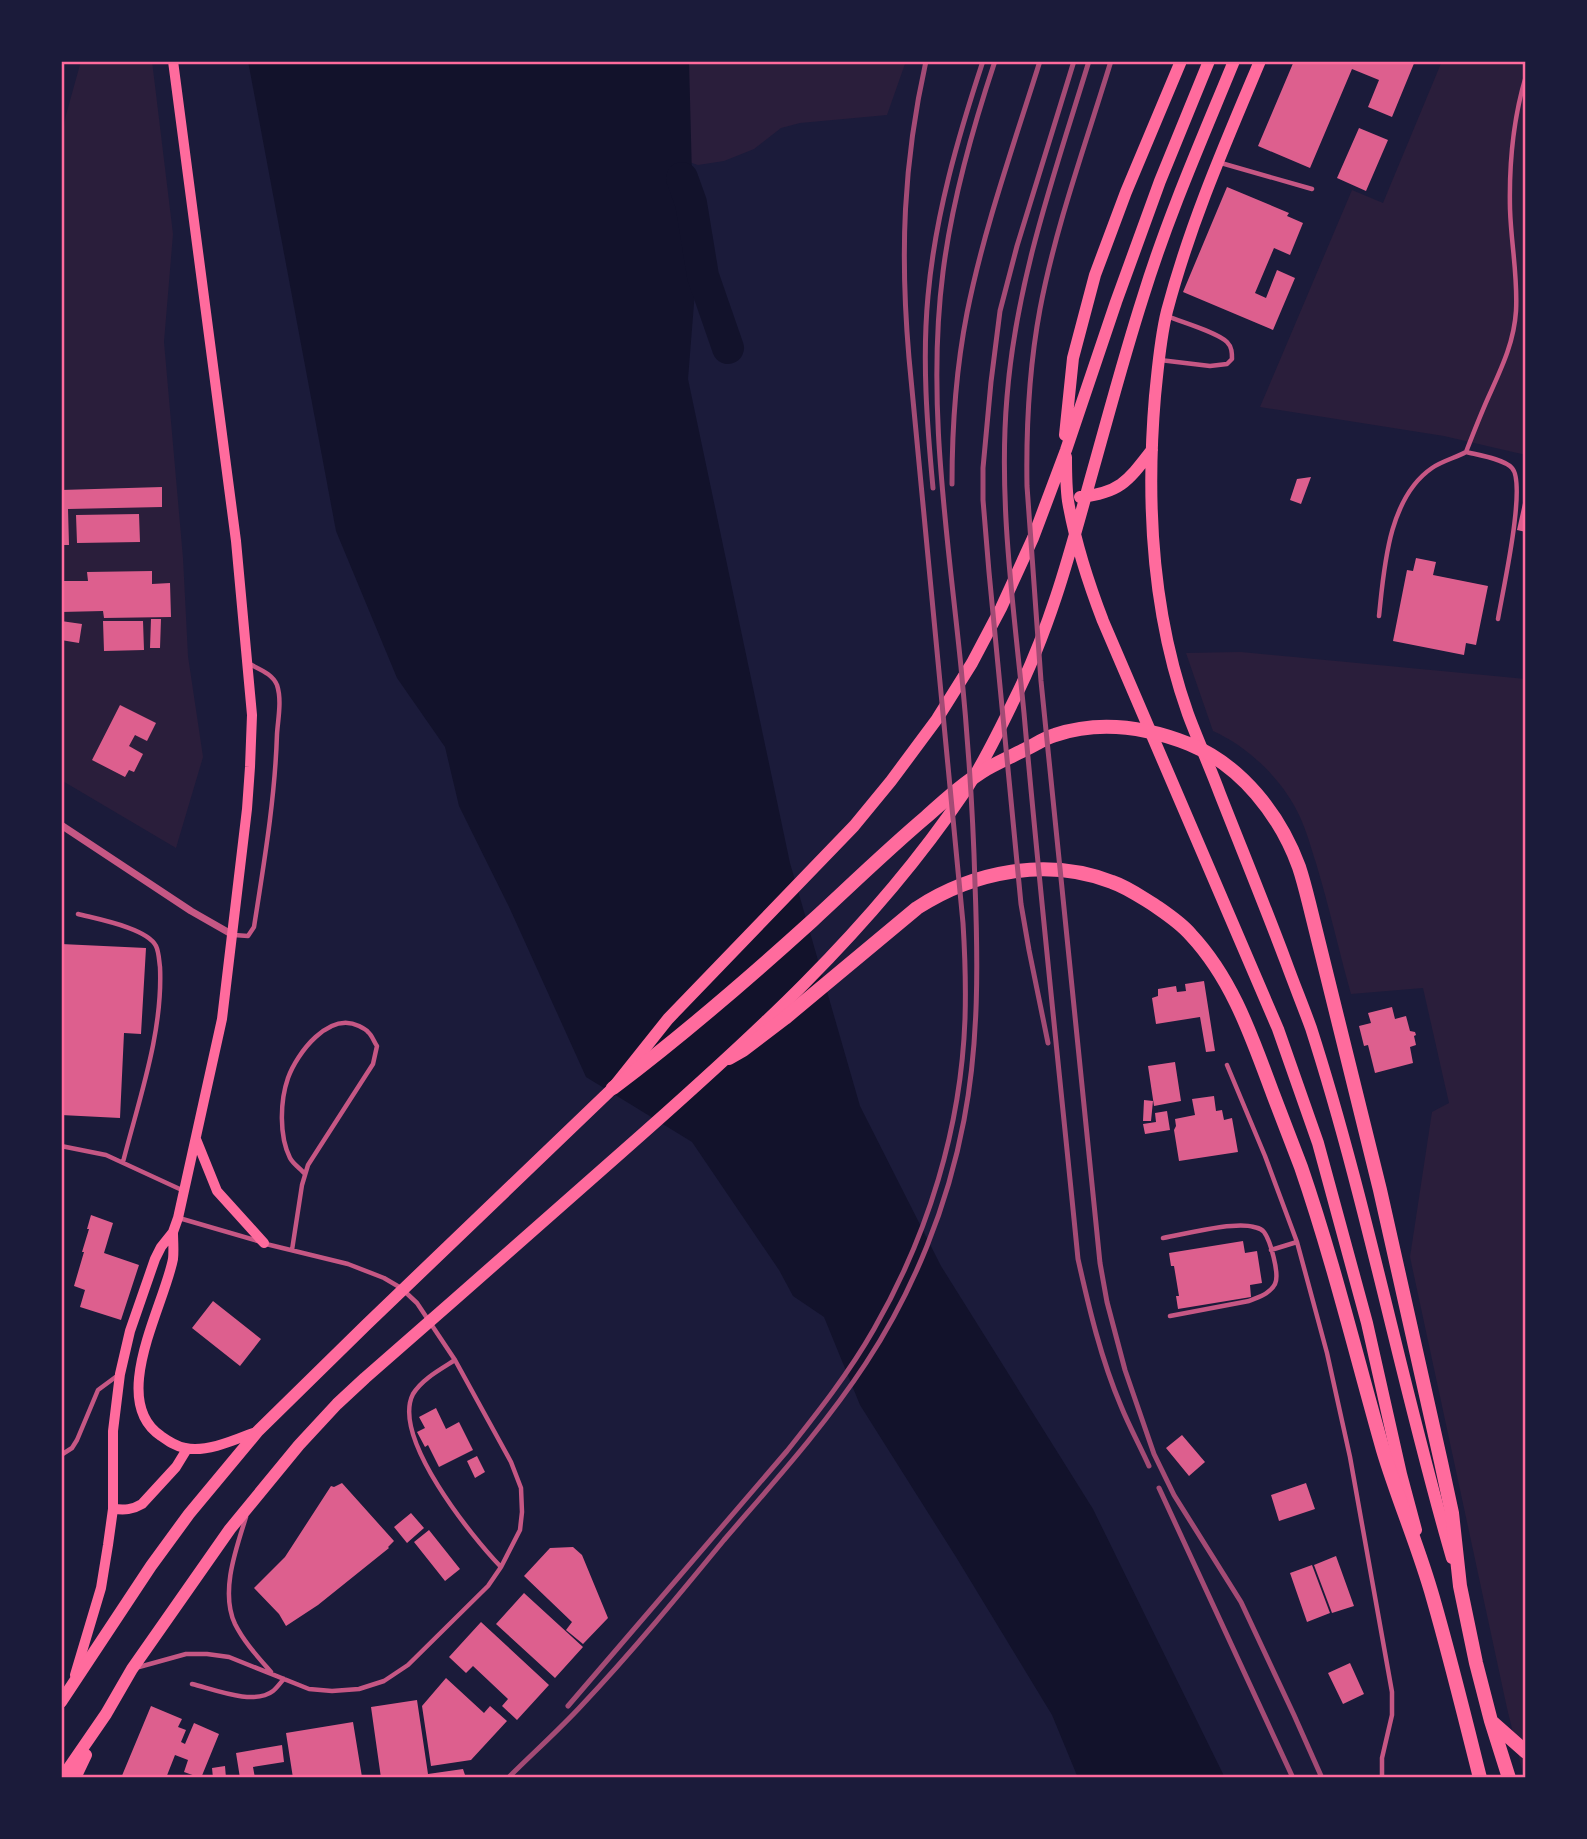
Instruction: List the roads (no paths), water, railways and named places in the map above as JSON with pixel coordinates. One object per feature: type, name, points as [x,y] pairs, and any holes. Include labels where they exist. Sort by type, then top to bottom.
[{"type":"highway","points":[[613,1088],[695,1023],[811,922],[890,848],[972,779],[1052,736],[1071,730],[1100,727],[1136,729],[1172,737],[1196,747],[1239,775],[1283,834],[1299,868],[1312,915],[1380,1190],[1452,1513],[1460,1586],[1476,1663],[1509,1778]]},
{"type":"highway","points":[[729,1058],[785,1018],[917,908],[943,892],[970,881],[1024,869],[1060,870],[1105,879],[1133,892],[1180,924],[1222,974],[1233,995],[1300,1166],[1383,1449],[1432,1595],[1480,1778]]},
{"type":"highway","points":[[1491,1721],[1526,1752]]},
{"type":"main road","points":[[72,1687],[101,1588],[113,1509],[113,1431],[120,1374],[130,1331],[155,1259],[173,1232],[178,1218],[222,1019],[250,767],[252,715],[236,541],[173,61]]},
{"type":"main road","points":[[1181,61],[1126,191],[1100,263],[1073,358],[1065,435],[1067,498],[1079,551],[1103,621],[1278,1029],[1318,1143],[1367,1323],[1432,1595]]},
{"type":"main road","points":[[61,1702],[151,1566],[189,1514],[258,1432],[613,1088],[668,1019],[854,826],[937,719],[972,663],[1033,538],[1160,181],[1209,61]]},
{"type":"main road","points":[[75,1778],[106,1714],[132,1669],[230,1529],[299,1445],[365,1378],[729,1058],[838,948],[918,857],[966,789],[1016,697],[1042,637],[1072,548],[1144,295],[1183,182],[1234,61]]},
{"type":"main road","points":[[1259,61],[1217,161],[1182,259],[1166,316],[1158,359],[1152,450],[1151,500],[1158,589],[1187,712],[1310,1026],[1352,1167],[1431,1485],[1460,1586]]},
{"type":"main road","points":[[1067,498],[1105,494],[1116,489],[1135,472],[1152,450]]},
{"type":"main road","points":[[197,1139],[217,1191],[264,1243]]},
{"type":"main road","points":[[173,1232],[173,1258],[146,1343],[139,1376],[138,1401],[145,1420],[156,1433],[174,1445],[187,1449],[218,1446],[258,1432]]},
{"type":"main road","points":[[113,1509],[127,1510],[142,1504],[176,1467],[187,1449]]},
{"type":"main road","points":[[62,1778],[106,1714]]},
{"type":"street","points":[[61,825],[191,911],[233,935]]},
{"type":"lane","points":[[1466,452],[1513,337],[1517,285],[1510,209],[1510,170],[1526,76]]},
{"type":"lane","points":[[1217,161],[1312,190]]},
{"type":"lane","points":[[1158,359],[1210,366],[1227,364],[1232,359],[1227,342],[1166,316]]},
{"type":"lane","points":[[1379,616],[1388,548],[1397,515],[1421,478],[1432,468],[1466,452],[1507,464],[1516,474],[1514,523],[1498,620]]},
{"type":"lane","points":[[233,935],[248,936],[254,927],[269,826],[279,706],[276,684],[269,674],[247,662]]},
{"type":"lane","points":[[78,914],[131,929],[157,946],[160,976],[157,1023],[123,1162]]},
{"type":"lane","points":[[292,1250],[305,1174],[313,1156],[373,1064],[377,1046],[368,1031],[353,1023],[336,1023],[314,1038],[288,1077],[282,1109],[284,1134],[291,1160],[305,1174]]},
{"type":"lane","points":[[1227,1065],[1297,1242],[1342,1418],[1385,1647],[1393,1706],[1390,1732],[1382,1758],[1382,1778]]},
{"type":"lane","points":[[61,1146],[97,1152],[185,1191]]},
{"type":"lane","points":[[132,1669],[186,1654],[207,1654],[229,1657],[309,1689],[359,1689],[384,1681],[408,1665],[488,1586],[520,1530],[522,1512],[521,1488],[511,1462],[455,1360],[417,1303],[401,1288],[348,1264],[178,1218]]},
{"type":"lane","points":[[1163,1238],[1241,1224],[1259,1228],[1264,1232],[1271,1250],[1277,1276],[1267,1293],[1249,1301],[1170,1317]]},
{"type":"lane","points":[[1271,1250],[1297,1242]]},
{"type":"lane","points":[[455,1360],[414,1392],[410,1404],[411,1426],[415,1440],[445,1499],[501,1567]]},
{"type":"lane","points":[[61,1455],[72,1448],[99,1390],[120,1374]]},
{"type":"lane","points":[[250,1505],[233,1565],[229,1586],[230,1606],[234,1622],[244,1639],[271,1673]]},
{"type":"lane","points":[[192,1684],[252,1698],[273,1691],[284,1679]]},
{"type":"waterway","points":[[682,178],[691,203],[703,276],[728,348]]},
{"type":"railway","points":[[568,1706],[787,1451],[854,1361],[874,1329],[910,1256],[938,1180],[949,1140],[962,1060],[965,1007],[964,935],[909,358],[904,245],[912,136],[926,61]]},
{"type":"railway","points":[[933,488],[925,368],[931,266],[949,177],[983,61]]},
{"type":"railway","points":[[508,1778],[619,1665],[833,1410],[866,1363],[899,1306],[927,1246],[949,1184],[969,1091],[976,1002],[977,943],[968,748],[941,470],[938,321],[943,272],[957,192],[995,61]]},
{"type":"railway","points":[[952,484],[955,398],[967,313],[991,218],[1040,61]]},
{"type":"railway","points":[[1048,1043],[1021,904],[989,572],[983,468],[1000,311],[1017,246],[1074,61]]},
{"type":"railway","points":[[1089,61],[1050,186],[1019,311],[1007,397],[1004,476],[1012,595],[1078,1259],[1107,1370],[1149,1466]]},
{"type":"railway","points":[[1111,61],[1063,215],[1040,309],[1031,375],[1027,464],[1041,681],[1100,1263],[1125,1370],[1154,1454],[1174,1495],[1241,1602],[1322,1778]]},
{"type":"railway","points":[[1159,1488],[1293,1778]]}]
